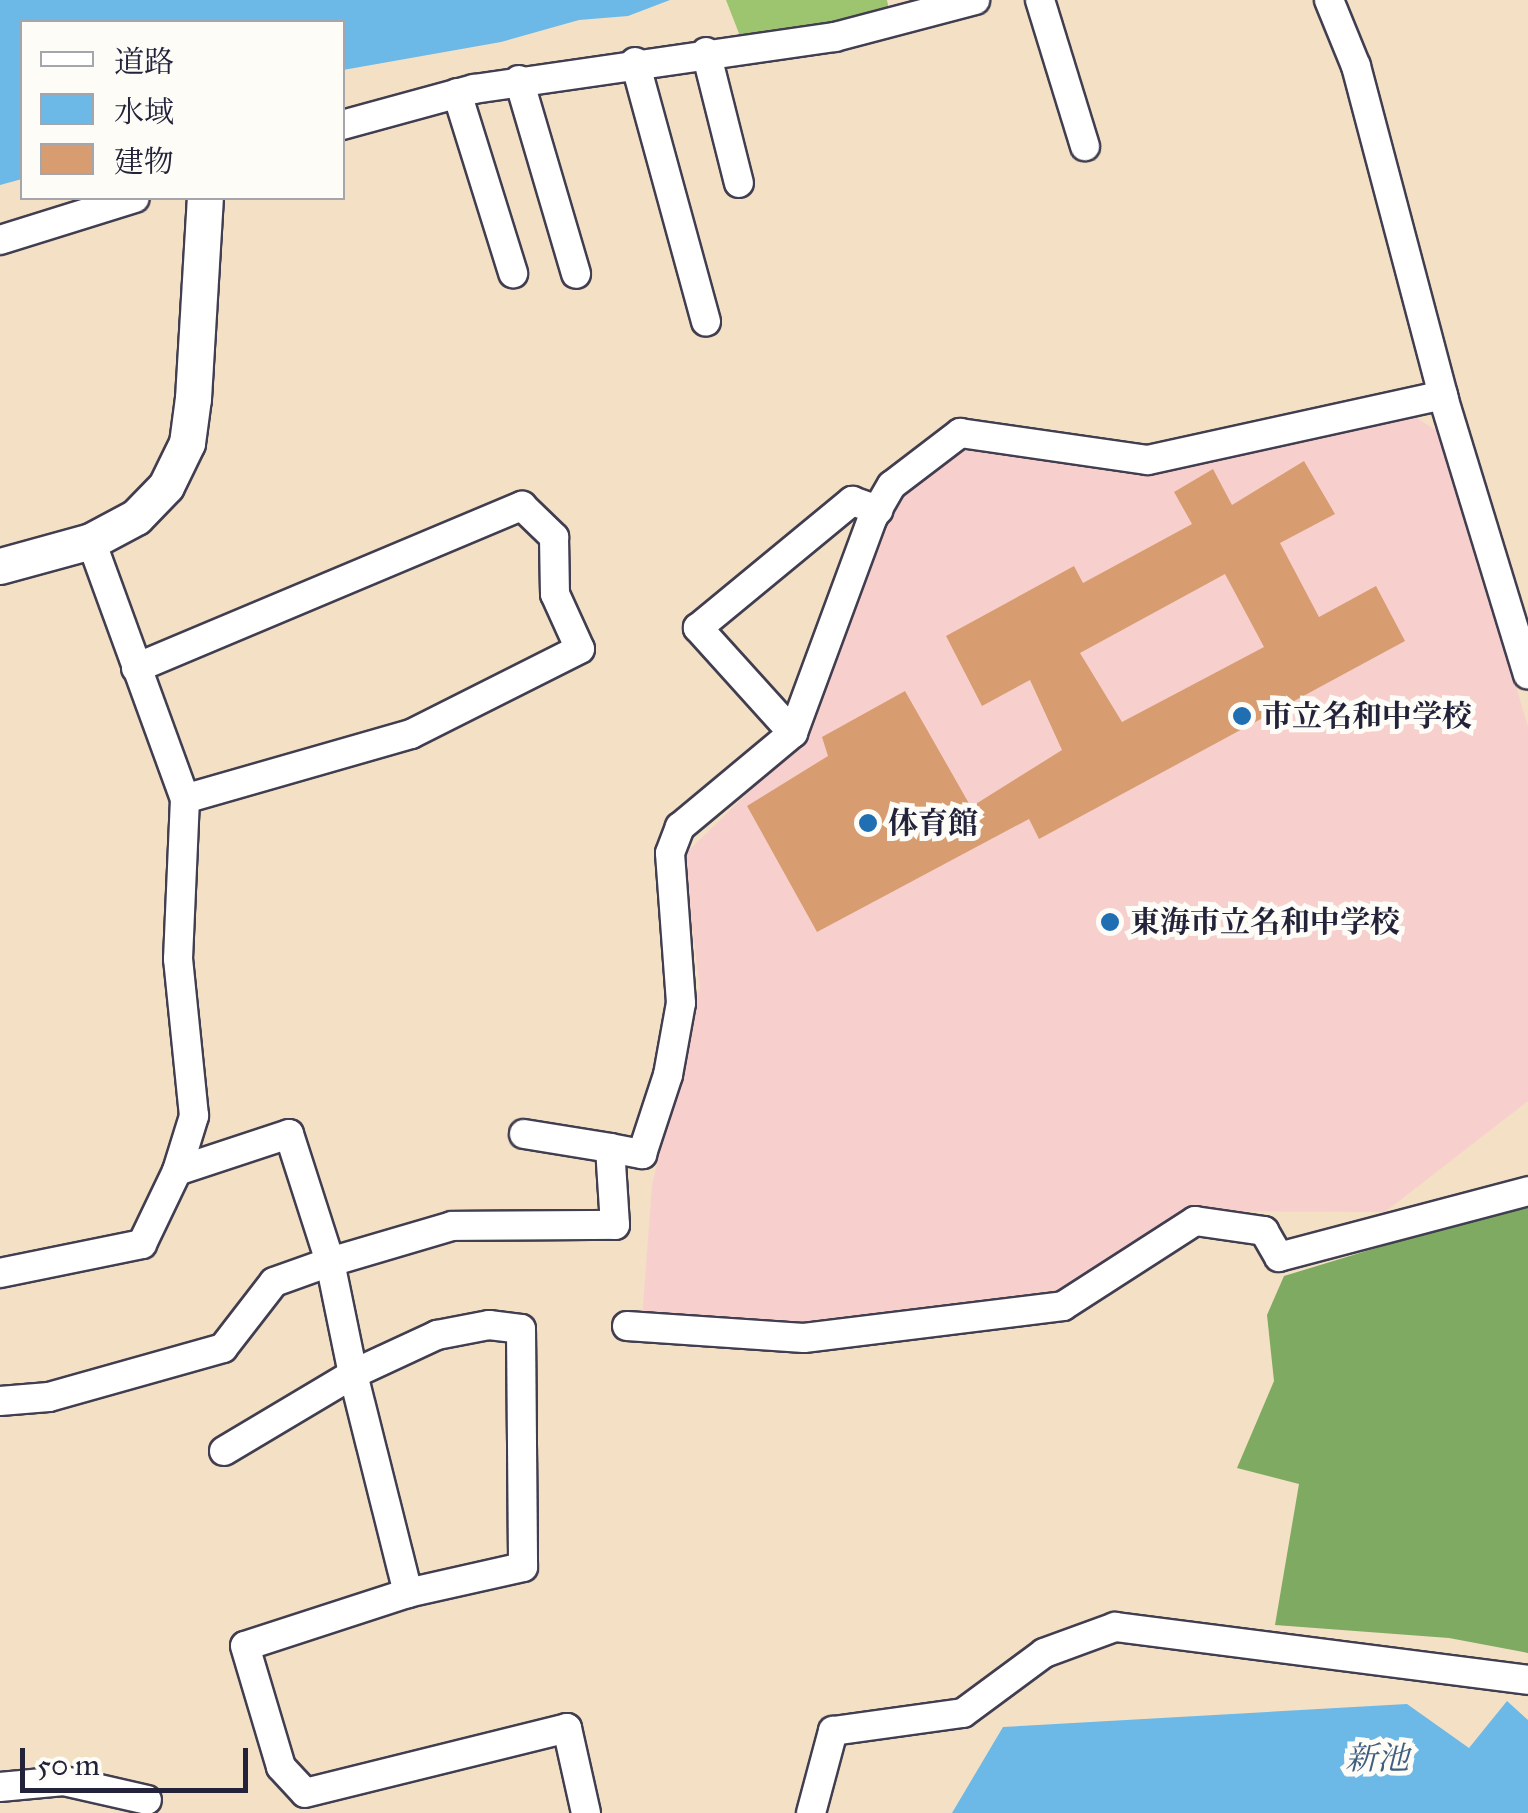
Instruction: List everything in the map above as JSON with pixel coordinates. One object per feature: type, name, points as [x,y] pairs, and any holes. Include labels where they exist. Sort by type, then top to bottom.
[{"type":"street","points":[[345,124],[519,80],[835,37],[974,0]]},
{"type":"street","points":[[1040,0],[1086,146]]},
{"type":"street","points":[[1329,0],[1356,66],[1444,395],[1528,674]]},
{"type":"street","points":[[706,52],[738,182]]},
{"type":"street","points":[[636,62],[706,321]]},
{"type":"street","points":[[519,80],[576,274]]},
{"type":"street","points":[[458,93],[514,273]]},
{"type":"street","points":[[0,240],[129,200]]},
{"type":"street","points":[[0,566],[91,540],[136,518],[166,486],[187,443],[204,200]]},
{"type":"street","points":[[524,1134],[642,1154],[668,1075],[681,1003],[670,853],[680,826],[793,733],[878,510],[892,485],[960,432],[1148,460],[1444,395]]},
{"type":"street","points":[[793,733],[698,628],[852,501],[878,510]]},
{"type":"street","points":[[136,668],[522,506],[554,537],[556,594],[580,649],[412,734],[185,799]]},
{"type":"street","points":[[0,1272],[142,1244],[177,1171],[194,1116],[178,959],[185,799],[91,540]]},
{"type":"street","points":[[177,1171],[289,1134],[330,1262],[352,1374],[408,1593]]},
{"type":"street","points":[[0,1402],[49,1398],[223,1348],[274,1282],[452,1226],[614,1225],[610,1148]]},
{"type":"street","points":[[627,1326],[804,1338],[1063,1306],[1195,1221],[1264,1231],[1279,1257],[1528,1191]]},
{"type":"street","points":[[224,1452],[352,1374],[438,1335],[488,1325],[521,1330],[523,1567],[408,1593],[245,1646],[281,1766],[305,1793],[567,1728],[586,1813]]},
{"type":"street","points":[[811,1813],[833,1732],[963,1713],[1044,1652],[1116,1627],[1528,1680]]},
{"type":"street","points":[[0,1787],[64,1780],[147,1800]]},
{"type":"shaded area","name":"東海市立名和中学校","points":[[1415,417],[1442,434],[1528,727],[1528,1101],[1385,1212],[1183,1211],[1057,1294],[830,1328],[642,1320],[652,1185],[700,988],[683,856],[800,742],[896,496],[964,444],[1150,474]]},
{"type":"green space","points":[[726,0],[887,0],[890,15],[740,36]]},
{"type":"green space","points":[[1528,1202],[1528,1653],[1449,1638],[1275,1625],[1299,1484],[1237,1468],[1274,1381],[1267,1315],[1284,1276]]},
{"type":"water","points":[[0,0],[670,0],[628,16],[579,20],[501,42],[345,70],[345,20],[20,20],[20,180],[0,185]]},
{"type":"water","name":"新池","points":[[1507,1701],[1528,1720],[1528,1813],[952,1813],[1003,1727],[1407,1704],[1469,1748]]},
{"type":"building","points":[[1304,461],[1335,514],[1280,543],[1319,617],[1376,586],[1405,641],[1039,839],[1029,819],[817,932],[747,806],[828,756],[822,737],[905,691],[971,807],[1062,750],[1030,680],[982,706],[946,636],[1074,566],[1083,583],[1192,524],[1174,492],[1213,469],[1232,505]],"holes":[[[1225,574],[1264,647],[1122,722],[1080,653]]]},
{"type":"place","name":"市立名和中学校","points":[[1242,716]]},
{"type":"place","name":"体育館","points":[[868,823]]},
{"type":"place","name":"東海市立名和中学校","points":[[1110,922]]}]
